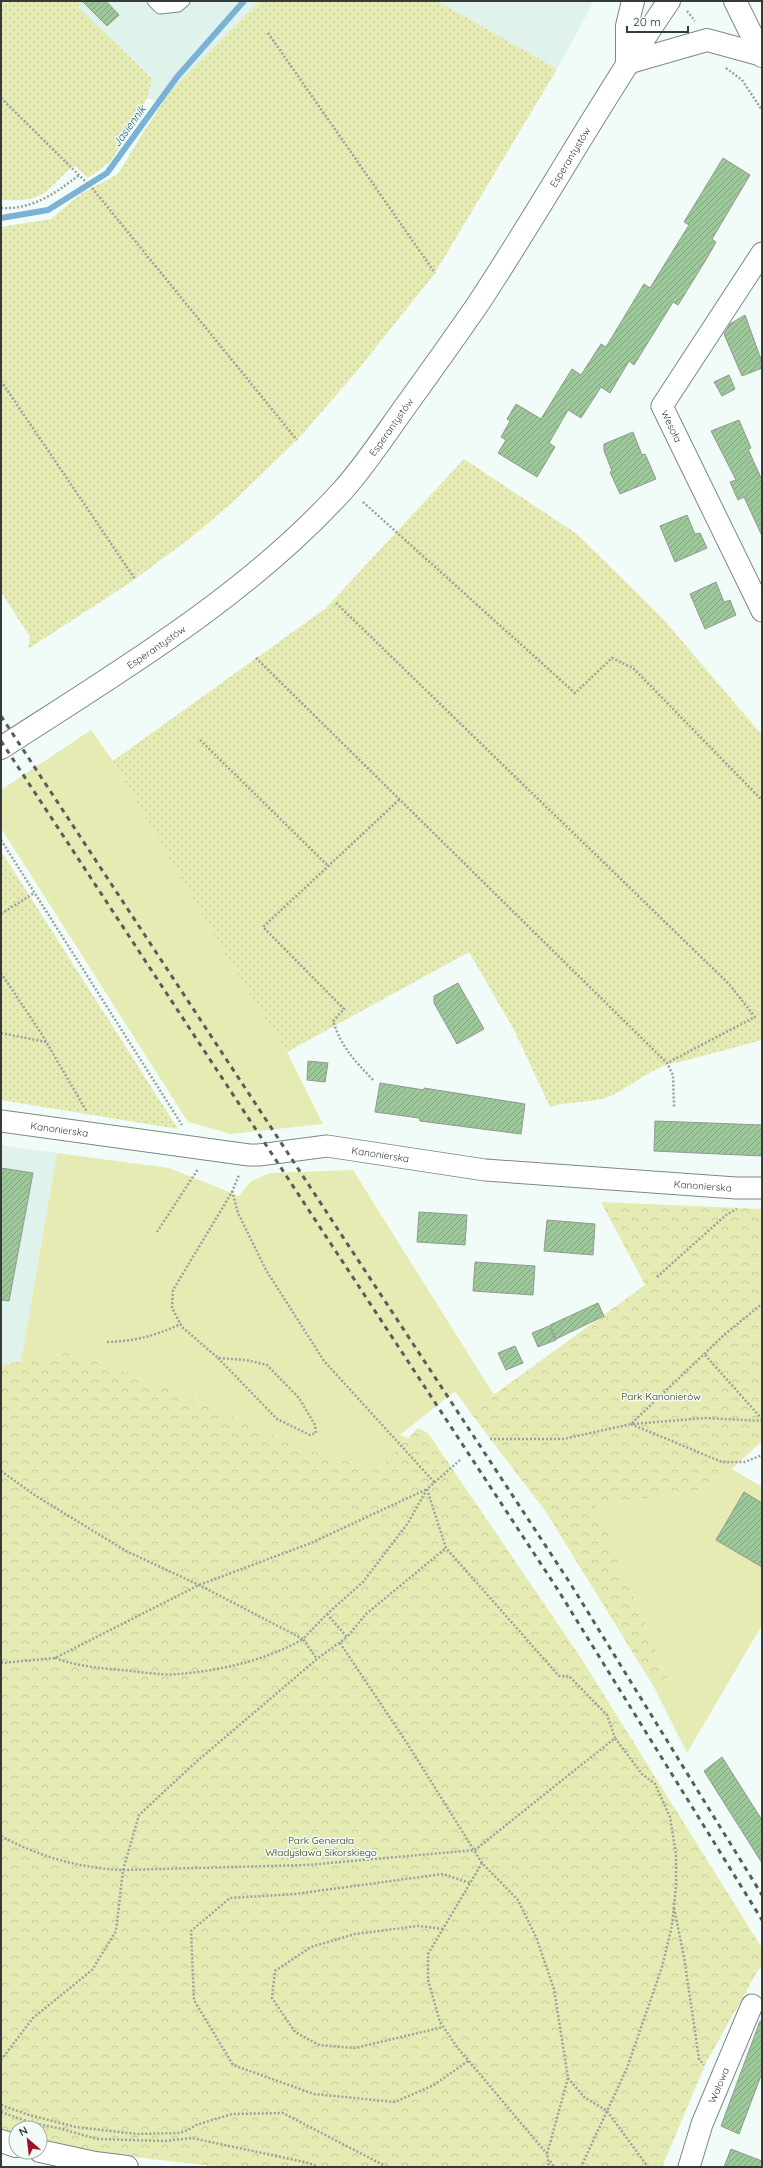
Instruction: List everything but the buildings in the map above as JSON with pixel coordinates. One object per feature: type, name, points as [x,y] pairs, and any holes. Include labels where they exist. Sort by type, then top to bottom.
[{"type":"main road","points":[[633,1],[627,26],[627,63],[707,40],[762,56]]},
{"type":"main road","name":"Esperantystów","points":[[1,748],[210,608],[281,549],[343,489],[369,457],[478,304],[627,63],[669,1]]},
{"type":"main road","points":[[735,1],[762,56]]},
{"type":"main road","points":[[48,2158],[84,2164],[127,2167]]},
{"type":"street","name":"Wesoła","points":[[762,253],[662,406],[762,611]]},
{"type":"street","name":"Kanonierska","points":[[1,1121],[249,1155],[327,1146],[485,1170],[600,1180],[736,1188],[762,1188]]},
{"type":"street","name":"Wałowa","points":[[689,2167],[702,2124],[752,2005]]},
{"type":"lane","points":[[153,1],[160,8],[178,6],[184,1]]},
{"type":"path","points":[[268,33],[435,273]]},
{"type":"path","points":[[1,98],[92,188],[297,440]]},
{"type":"path","points":[[1,208],[9,208],[40,202],[79,174]]},
{"type":"path","points":[[1,381],[135,579]]},
{"type":"path","points":[[363,502],[575,693],[612,658],[633,668],[762,800]]},
{"type":"path","points":[[336,603],[730,984],[755,1017],[667,1063]]},
{"type":"path","points":[[256,658],[667,1063],[673,1075],[674,1108]]},
{"type":"path","points":[[200,740],[328,866]]},
{"type":"path","points":[[373,1080],[347,1054],[334,1026],[333,1021],[344,1009],[263,927],[400,799]]},
{"type":"path","points":[[1,840],[34,893],[204,1148],[157,1232]]},
{"type":"path","points":[[1,914],[34,893]]},
{"type":"path","points":[[1,973],[46,1042],[88,1114],[86,1133]]},
{"type":"path","points":[[1,1033],[46,1042]]},
{"type":"path","points":[[218,1358],[246,1360],[267,1365],[299,1398],[315,1425],[316,1433],[310,1435],[277,1418],[218,1358],[181,1324],[172,1308],[174,1290],[232,1191],[249,1155]]},
{"type":"path","points":[[232,1191],[238,1213],[266,1270],[324,1360],[435,1483]]},
{"type":"path","points":[[657,1277],[726,1214],[742,1206]]},
{"type":"path","points":[[631,1424],[705,1355],[724,1334],[762,1304]]},
{"type":"path","points":[[107,1342],[134,1341],[156,1335],[181,1324]]},
{"type":"path","points":[[705,1355],[762,1420]]},
{"type":"path","points":[[490,1439],[564,1439],[631,1424],[705,1418],[762,1420]]},
{"type":"path","points":[[631,1424],[722,1462],[745,1462],[762,1455]]},
{"type":"path","points":[[1,1663],[55,1658],[199,1585],[312,1543],[427,1490],[460,1460]]},
{"type":"path","points":[[1,1471],[36,1496],[126,1551],[199,1585],[303,1640],[317,1659]]},
{"type":"path","points":[[427,1490],[446,1548],[559,1676],[569,1676],[607,1714],[614,1738],[642,1774],[655,1784],[670,1817],[676,1854],[674,1906],[672,1926],[662,1968],[627,2068],[581,2167]]},
{"type":"path","points":[[55,1658],[77,1665],[177,1675],[217,1669],[281,1652],[303,1640],[327,1614],[363,1582],[408,1523],[427,1490]]},
{"type":"path","points":[[1,2060],[34,2018],[92,1970],[116,1931],[123,1870],[139,1815],[196,1762],[317,1659],[340,1643],[366,1614],[446,1548]]},
{"type":"path","points":[[327,1614],[347,1636]]},
{"type":"path","points":[[340,1643],[475,1850],[482,1864],[518,1900],[536,1937],[554,1989],[568,2078],[547,2154]]},
{"type":"path","points":[[1,1836],[28,1850],[65,1863],[100,1869],[123,1870],[307,1865],[475,1850],[614,1738]]},
{"type":"path","points":[[482,1864],[428,1954],[428,1980],[443,2027],[468,2061],[547,2154],[554,2167]]},
{"type":"path","points":[[468,2061],[434,2085],[395,2102],[314,2094],[233,2064],[194,2000],[191,1931],[230,1898],[295,1894],[443,1874],[470,1883]]},
{"type":"path","points":[[674,1906],[684,1957],[699,2060],[719,2084]]},
{"type":"path","points":[[443,1929],[418,1926],[356,1934],[311,1947],[275,1971],[272,1998],[295,2032],[319,2044],[355,2048],[443,2027]]},
{"type":"path","points":[[568,2078],[584,2097],[607,2111],[619,2124],[648,2167]]},
{"type":"path","points":[[1,2105],[29,2115],[76,2127],[137,2134],[179,2133],[196,2125],[232,2114],[283,2113],[387,2167]]},
{"type":"path","points":[[1,2112],[32,2123],[58,2128],[97,2139],[164,2141],[192,2138],[309,2163],[318,2167]]},
{"type":"path","points":[[549,2159],[549,2167]]},
{"type":"shaded area","points":[[83,1],[260,1],[172,89],[163,103],[147,98],[151,79],[77,7]]},
{"type":"shaded area","points":[[437,1],[594,1],[557,69]]},
{"type":"shaded area","points":[[1,1145],[57,1153],[21,1361],[1,1365]]},
{"type":"green space","points":[[1,1],[83,1],[78,7],[152,79],[147,98],[110,162],[88,178],[75,166],[45,193],[37,197],[22,200],[1,200]]},
{"type":"green space","points":[[260,1],[437,1],[557,69],[435,273],[357,371],[300,437],[234,501],[193,536],[131,582],[28,649],[30,637],[1,592],[1,227],[51,219],[82,193],[118,174],[172,89]]},
{"type":"green space","points":[[464,459],[577,534],[664,620],[762,735],[762,1040],[670,1064],[650,1072],[624,1089],[599,1100],[550,1107],[514,1030],[469,952],[287,1052],[233,967],[113,761],[326,608]]},
{"type":"green space","points":[[91,730],[113,761],[236,971],[287,1052],[323,1124],[231,1134],[188,1122],[1,828],[1,790]]},
{"type":"green space","points":[[1,851],[178,1129],[1,1100]]},
{"type":"green space","points":[[57,1153],[169,1168],[239,1196],[251,1181],[270,1173],[353,1170],[494,1395],[470,1412],[455,1391],[400,1435],[408,1438],[377,1470],[304,1449],[169,1388],[70,1352],[21,1361]]},
{"type":"green space","name":"Park Kanonierów","points":[[601,1202],[762,1209],[762,1441],[732,1469],[696,1491],[596,1505],[667,1678],[654,1687],[546,1512],[470,1412],[645,1285]]},
{"type":"green space","name":"Park Generała Władysława Sikorskiego","points":[[70,1352],[169,1388],[304,1449],[377,1470],[418,1428],[428,1433],[581,1658],[762,1948],[762,1967],[758,1970],[706,2063],[662,2167],[220,2167],[84,2151],[48,2144],[48,2120],[8,2120],[8,2133],[1,2130],[1,1365]]},
{"type":"green space","points":[[732,1469],[762,1487],[762,1625],[687,1753],[654,1687],[667,1678],[596,1505],[696,1491]]},
{"type":"waterway","name":"Jasiennik","points":[[1,218],[48,210],[107,173],[177,77],[244,1]]},
{"type":"railway","points":[[1,716],[570,1583],[762,1895]]},
{"type":"railway","points":[[1,741],[558,1590],[762,1920]]}]
